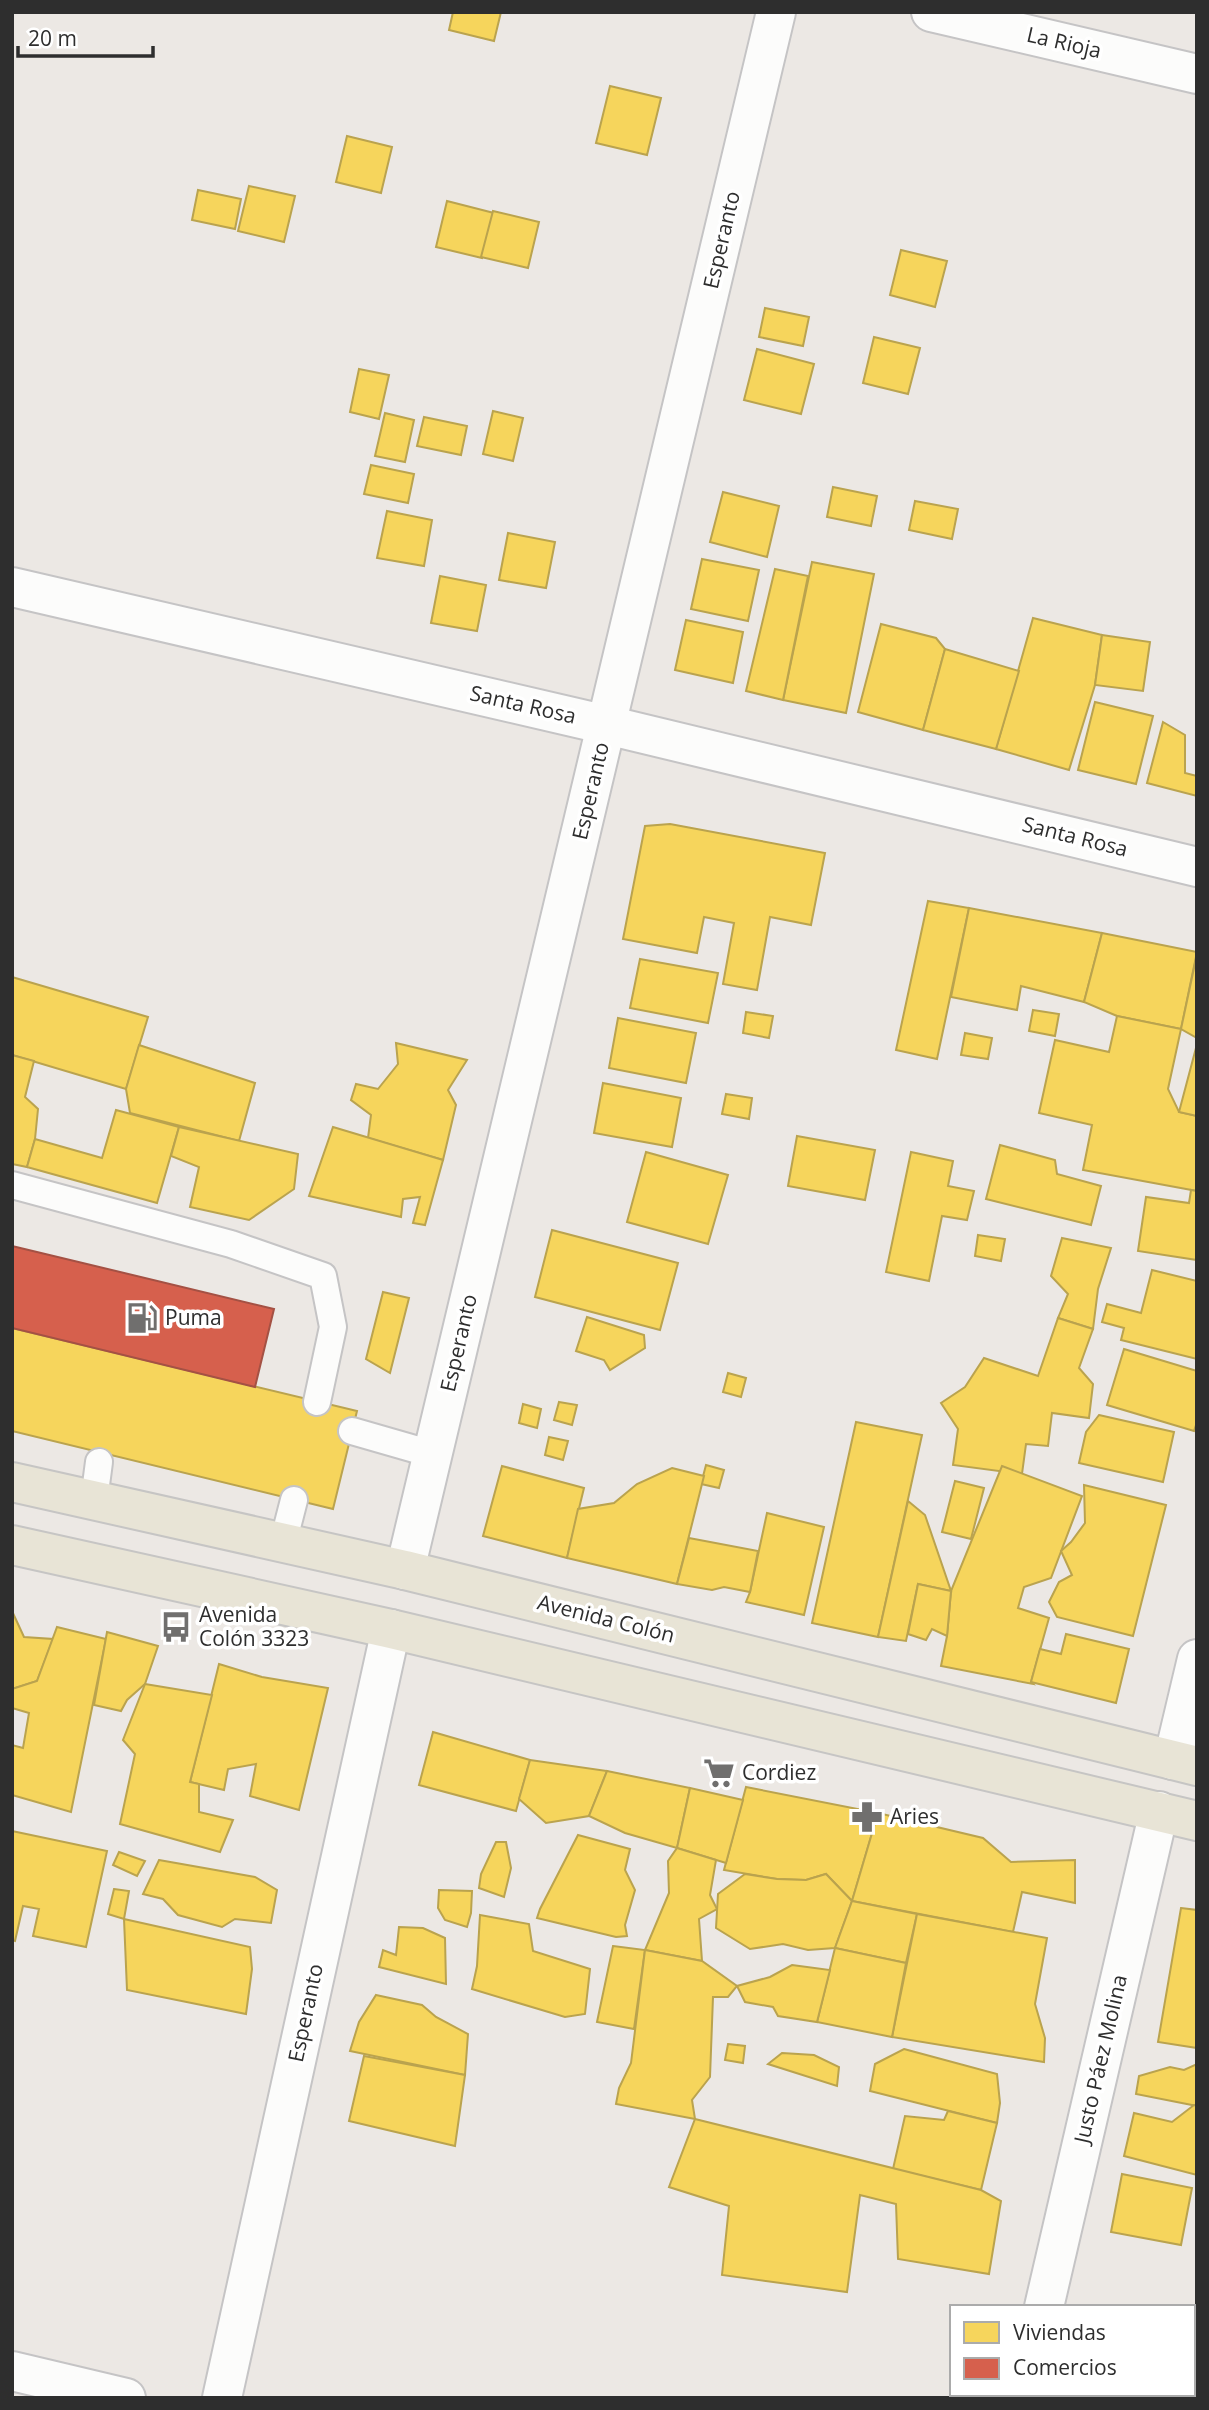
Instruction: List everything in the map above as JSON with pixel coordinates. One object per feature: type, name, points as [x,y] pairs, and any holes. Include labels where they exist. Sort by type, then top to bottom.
[{"type":"main road","name":"Avenida Colón","points":[[12,1482],[405,1570],[1185,1763]]},
{"type":"main road","points":[[12,1545],[391,1629],[1197,1821]]},
{"type":"street","name":"Esperanto","points":[[405,1570],[776,12]]},
{"type":"street","name":"La Rioja","points":[[931,12],[1197,75]]},
{"type":"street","name":"Santa Rosa","points":[[12,587],[607,725],[1197,867]]},
{"type":"street","name":"Esperanto","points":[[222,2398],[391,1629]]},
{"type":"street","points":[[1185,1763],[1197,1659]]},
{"type":"street","name":"Justo Páez Molina","points":[[1044,2305],[1159,1811]]},
{"type":"street","points":[[12,2371],[126,2398]]},
{"type":"lane","points":[[12,1185],[231,1244],[323,1276],[333,1327],[317,1402]]},
{"type":"lane","points":[[352,1431],[432,1454]]},
{"type":"lane","points":[[94,1500],[99,1462]]},
{"type":"lane","points":[[284,1542],[294,1500]]},
{"type":"building: Viviendas","points":[[453,12],[501,12],[494,41],[449,30]]},
{"type":"building: Viviendas","points":[[610,86],[661,98],[647,155],[596,143]]},
{"type":"building: Viviendas","points":[[347,136],[392,147],[381,193],[336,182]]},
{"type":"building: Viviendas","points":[[249,186],[295,196],[284,242],[238,231]]},
{"type":"building: Viviendas","points":[[198,190],[241,199],[235,229],[192,220]]},
{"type":"building: Viviendas","points":[[447,201],[494,213],[482,258],[436,247]]},
{"type":"building: Viviendas","points":[[493,211],[539,222],[528,268],[481,257]]},
{"type":"building: Viviendas","points":[[901,250],[947,261],[935,307],[890,295]]},
{"type":"building: Viviendas","points":[[765,308],[809,317],[803,346],[759,337]]},
{"type":"building: Viviendas","points":[[874,337],[920,348],[908,394],[863,383]]},
{"type":"building: Viviendas","points":[[757,349],[814,364],[801,414],[744,400]]},
{"type":"building: Viviendas","points":[[359,369],[389,375],[379,419],[350,412]]},
{"type":"building: Viviendas","points":[[493,411],[523,418],[513,461],[483,454]]},
{"type":"building: Viviendas","points":[[385,413],[414,420],[405,462],[375,456]]},
{"type":"building: Viviendas","points":[[424,417],[467,426],[461,455],[417,446]]},
{"type":"building: Viviendas","points":[[371,465],[414,474],[408,503],[364,494]]},
{"type":"building: Viviendas","points":[[833,487],[877,496],[871,526],[827,517]]},
{"type":"building: Viviendas","points":[[723,492],[779,506],[767,557],[710,542]]},
{"type":"building: Viviendas","points":[[915,501],[958,509],[952,539],[909,530]]},
{"type":"building: Viviendas","points":[[387,511],[432,520],[424,566],[377,558]]},
{"type":"building: Viviendas","points":[[508,533],[555,542],[546,588],[499,580]]},
{"type":"building: Viviendas","points":[[702,559],[759,570],[748,621],[691,609]]},
{"type":"building: Viviendas","points":[[812,562],[874,574],[846,713],[783,700]]},
{"type":"building: Viviendas","points":[[775,569],[808,576],[783,700],[746,691]]},
{"type":"building: Viviendas","points":[[440,576],[486,585],[477,631],[431,623]]},
{"type":"building: Viviendas","points":[[1033,618],[1102,635],[1095,685],[1069,770],[996,749]]},
{"type":"building: Viviendas","points":[[686,620],[743,632],[733,683],[675,670]]},
{"type":"building: Viviendas","points":[[881,624],[936,638],[945,649],[923,730],[858,712]]},
{"type":"building: Viviendas","points":[[1102,635],[1150,642],[1143,691],[1095,685]]},
{"type":"building: Viviendas","points":[[945,649],[1019,671],[996,749],[923,730]]},
{"type":"building: Viviendas","points":[[1095,702],[1153,716],[1136,784],[1078,770]]},
{"type":"building: Viviendas","points":[[1163,722],[1185,735],[1185,773],[1197,776],[1197,796],[1147,783]]},
{"type":"building: Viviendas","points":[[670,824],[825,853],[811,925],[770,917],[757,990],[723,984],[734,923],[704,917],[697,953],[623,939],[645,826]]},
{"type":"building: Viviendas","points":[[928,901],[969,908],[937,1059],[896,1050]]},
{"type":"building: Viviendas","points":[[969,908],[1102,933],[1084,1002],[1021,986],[1017,1010],[951,997]]},
{"type":"building: Viviendas","points":[[1102,933],[1197,952],[1181,1029],[1117,1016],[1084,1002]]},
{"type":"building: Viviendas","points":[[1197,954],[1197,1038],[1181,1029]]},
{"type":"building: Viviendas","points":[[640,959],[718,973],[708,1023],[630,1008]]},
{"type":"building: Viviendas","points":[[12,977],[148,1017],[126,1089],[12,1055]]},
{"type":"building: Viviendas","points":[[1033,1010],[1059,1014],[1055,1036],[1029,1031]]},
{"type":"building: Viviendas","points":[[746,1012],[773,1016],[769,1038],[743,1033]]},
{"type":"building: Viviendas","points":[[1117,1016],[1181,1029],[1168,1089],[1179,1112],[1197,1116],[1197,1191],[1083,1170],[1092,1125],[1039,1113],[1055,1040],[1109,1052]]},
{"type":"building: Viviendas","points":[[618,1018],[696,1033],[686,1083],[609,1068]]},
{"type":"building: Viviendas","points":[[965,1033],[992,1038],[988,1059],[961,1055]]},
{"type":"building: Viviendas","points":[[396,1043],[467,1060],[448,1090],[456,1105],[443,1160],[368,1138],[371,1115],[351,1100],[356,1084],[378,1089],[398,1064]]},
{"type":"building: Viviendas","points":[[1197,1044],[1197,1116],[1179,1112]]},
{"type":"building: Viviendas","points":[[139,1045],[255,1083],[239,1141],[130,1113],[126,1089]]},
{"type":"building: Viviendas","points":[[12,1055],[34,1061],[25,1097],[38,1109],[35,1139],[27,1167],[12,1164]]},
{"type":"building: Viviendas","points":[[603,1083],[681,1098],[672,1147],[594,1133]]},
{"type":"building: Viviendas","points":[[726,1094],[752,1098],[749,1119],[722,1114]]},
{"type":"building: Viviendas","points":[[116,1110],[179,1127],[157,1203],[27,1167],[35,1139],[102,1158]]},
{"type":"building: Viviendas","points":[[179,1127],[298,1154],[294,1189],[249,1220],[190,1207],[199,1167],[171,1156]]},
{"type":"building: Viviendas","points":[[333,1127],[443,1160],[425,1225],[413,1223],[420,1197],[403,1199],[401,1217],[309,1196]]},
{"type":"building: Viviendas","points":[[797,1136],[875,1150],[865,1200],[788,1186]]},
{"type":"building: Viviendas","points":[[1000,1145],[1055,1160],[1057,1174],[1101,1186],[1091,1225],[986,1199]]},
{"type":"building: Viviendas","points":[[646,1152],[728,1175],[708,1244],[627,1222]]},
{"type":"building: Viviendas","points":[[911,1152],[953,1161],[948,1186],[974,1191],[967,1220],[942,1216],[929,1281],[886,1272]]},
{"type":"building: Viviendas","points":[[1191,1190],[1197,1191],[1197,1260],[1138,1251],[1146,1197],[1189,1203]]},
{"type":"building: Viviendas","points":[[552,1230],[678,1263],[660,1330],[535,1297]]},
{"type":"building: Viviendas","points":[[978,1235],[1005,1239],[1001,1261],[975,1256]]},
{"type":"building: Viviendas","points":[[1062,1238],[1111,1248],[1098,1289],[1093,1329],[1058,1318],[1068,1294],[1051,1276]]},
{"type":"building: Viviendas","points":[[1152,1270],[1197,1281],[1197,1359],[1121,1340],[1124,1328],[1102,1322],[1107,1304],[1141,1313]]},
{"type":"building: Viviendas","points":[[383,1292],[409,1298],[390,1373],[366,1359]]},
{"type":"building: Viviendas","points":[[587,1317],[644,1335],[645,1348],[610,1370],[604,1360],[576,1351]]},
{"type":"building: Viviendas","points":[[1058,1318],[1093,1329],[1079,1368],[1093,1384],[1089,1418],[1052,1413],[1048,1446],[1026,1444],[1022,1474],[953,1465],[958,1429],[941,1403],[965,1387],[984,1358],[1038,1376]]},
{"type":"building: Viviendas","points":[[12,1328],[357,1411],[333,1509],[12,1431]]},
{"type":"building: Viviendas","points":[[1124,1349],[1197,1371],[1197,1422],[1194,1431],[1107,1405]]},
{"type":"building: Viviendas","points":[[728,1373],[746,1378],[741,1397],[723,1392]]},
{"type":"building: Viviendas","points":[[559,1402],[577,1405],[572,1425],[554,1420]]},
{"type":"building: Viviendas","points":[[523,1404],[541,1409],[537,1428],[519,1423]]},
{"type":"building: Viviendas","points":[[1099,1415],[1174,1432],[1163,1482],[1079,1463],[1086,1432]]},
{"type":"building: Viviendas","points":[[856,1422],[922,1435],[878,1637],[812,1623]]},
{"type":"building: Viviendas","points":[[549,1437],[568,1441],[563,1460],[545,1455]]},
{"type":"building: Viviendas","points":[[706,1465],[724,1470],[719,1488],[701,1484]]},
{"type":"building: Viviendas","points":[[502,1466],[584,1488],[567,1558],[483,1536]]},
{"type":"building: Viviendas","points":[[1002,1466],[1082,1496],[1051,1578],[1024,1587],[1018,1608],[1049,1618],[1031,1682],[1033,1684],[941,1666],[951,1591]]},
{"type":"building: Viviendas","points":[[672,1468],[704,1476],[677,1584],[567,1558],[578,1509],[614,1503],[637,1484]]},
{"type":"building: Viviendas","points":[[955,1481],[984,1488],[971,1539],[942,1532]]},
{"type":"building: Viviendas","points":[[1084,1485],[1166,1505],[1133,1636],[1057,1617],[1049,1602],[1059,1582],[1072,1575],[1061,1551],[1085,1523]]},
{"type":"building: Viviendas","points":[[908,1501],[925,1515],[951,1591],[918,1584],[906,1641],[878,1637]]},
{"type":"building: Viviendas","points":[[767,1513],[824,1527],[804,1615],[746,1602]]},
{"type":"building: Viviendas","points":[[689,1538],[758,1551],[750,1592],[724,1587],[712,1590],[677,1584]]},
{"type":"building: Viviendas","points":[[918,1584],[951,1591],[947,1636],[932,1629],[926,1640],[908,1634]]},
{"type":"building: Viviendas","points":[[12,1611],[24,1637],[53,1639],[37,1681],[12,1689]]},
{"type":"building: Viviendas","points":[[57,1627],[106,1639],[71,1812],[12,1795],[12,1745],[23,1748],[29,1713],[12,1708],[12,1689],[37,1681]]},
{"type":"building: Viviendas","points":[[107,1632],[158,1646],[145,1684],[127,1700],[121,1711],[94,1705]]},
{"type":"building: Viviendas","points":[[1066,1634],[1129,1649],[1116,1703],[1031,1682],[1040,1649],[1061,1654]]},
{"type":"building: Viviendas","points":[[219,1664],[262,1677],[328,1688],[299,1810],[250,1796],[256,1764],[228,1769],[224,1790],[190,1782]]},
{"type":"building: Viviendas","points":[[145,1684],[212,1695],[190,1782],[199,1784],[199,1812],[233,1820],[220,1852],[120,1824],[135,1754],[123,1740]]},
{"type":"building: Viviendas","points":[[433,1732],[530,1760],[516,1811],[419,1785]]},
{"type":"building: Viviendas","points":[[530,1760],[607,1771],[589,1816],[546,1823],[519,1799]]},
{"type":"building: Viviendas","points":[[607,1771],[690,1788],[677,1848],[625,1833],[589,1816]]},
{"type":"building: Viviendas","points":[[746,1787],[878,1813],[852,1901],[826,1874],[806,1880],[777,1879],[724,1870]]},
{"type":"building: Viviendas","points":[[690,1788],[743,1800],[726,1863],[677,1848]]},
{"type":"building: Viviendas","points":[[878,1813],[983,1838],[1011,1862],[1075,1860],[1075,1903],[1022,1892],[1013,1932],[852,1901]]},
{"type":"building: Viviendas","points":[[12,1831],[107,1851],[86,1947],[33,1936],[39,1909],[23,1906],[15,1941],[12,1940]]},
{"type":"building: Viviendas","points":[[578,1835],[630,1849],[625,1870],[635,1890],[625,1925],[627,1936],[616,1937],[537,1918]]},
{"type":"building: Viviendas","points":[[496,1842],[506,1842],[511,1868],[504,1897],[479,1888],[481,1874]]},
{"type":"building: Viviendas","points":[[677,1848],[716,1860],[710,1895],[717,1909],[699,1919],[702,1961],[645,1950],[669,1893],[668,1861]]},
{"type":"building: Viviendas","points":[[119,1852],[145,1861],[137,1876],[113,1865]]},
{"type":"building: Viviendas","points":[[159,1860],[255,1877],[277,1890],[271,1923],[235,1919],[222,1927],[178,1915],[163,1899],[143,1894]]},
{"type":"building: Viviendas","points":[[745,1874],[806,1880],[826,1874],[852,1901],[835,1948],[808,1950],[783,1944],[750,1949],[716,1928],[718,1894]]},
{"type":"building: Viviendas","points":[[114,1889],[129,1891],[124,1919],[108,1914]]},
{"type":"building: Viviendas","points":[[439,1890],[472,1891],[467,1927],[445,1920],[438,1908]]},
{"type":"building: Viviendas","points":[[852,1901],[917,1914],[906,1963],[835,1948]]},
{"type":"building: Viviendas","points":[[1181,1908],[1197,1910],[1197,2048],[1158,2042]]},
{"type":"building: Viviendas","points":[[917,1914],[1047,1938],[1035,2004],[1045,2038],[1044,2062],[892,2037]]},
{"type":"building: Viviendas","points":[[480,1915],[529,1924],[533,1951],[590,1969],[585,2014],[565,2017],[472,1989],[477,1966]]},
{"type":"building: Viviendas","points":[[124,1919],[250,1947],[252,1969],[246,2014],[127,1990]]},
{"type":"building: Viviendas","points":[[399,1927],[423,1928],[445,1938],[446,1984],[379,1967],[383,1950],[396,1955]]},
{"type":"building: Viviendas","points":[[613,1946],[645,1950],[634,2029],[597,2022]]},
{"type":"building: Viviendas","points":[[835,1948],[906,1963],[892,2037],[817,2022]]},
{"type":"building: Viviendas","points":[[645,1950],[702,1961],[737,1986],[728,1997],[713,1997],[710,2077],[692,2100],[695,2119],[616,2104],[619,2088],[631,2063]]},
{"type":"building: Viviendas","points":[[792,1965],[830,1970],[817,2022],[778,2016],[773,2007],[745,2002],[737,1986],[770,1977]]},
{"type":"building: Viviendas","points":[[376,1995],[422,2005],[436,2017],[468,2034],[465,2075],[350,2051],[359,2022]]},
{"type":"building: Viviendas","points":[[728,2044],[745,2046],[743,2063],[725,2060]]},
{"type":"building: Viviendas","points":[[904,2049],[997,2074],[1000,2103],[997,2123],[870,2091],[875,2064]]},
{"type":"building: Viviendas","points":[[782,2053],[814,2055],[839,2067],[837,2086],[768,2064]]},
{"type":"building: Viviendas","points":[[364,2056],[465,2075],[455,2146],[349,2121]]},
{"type":"building: Viviendas","points":[[1197,2064],[1197,2106],[1136,2094],[1139,2076],[1170,2067],[1184,2070]]},
{"type":"building: Viviendas","points":[[1194,2105],[1197,2106],[1197,2175],[1124,2156],[1134,2113],[1172,2122]]},
{"type":"building: Viviendas","points":[[948,2111],[997,2123],[981,2190],[893,2169],[905,2116],[944,2120]]},
{"type":"building: Viviendas","points":[[695,2119],[981,2190],[1001,2201],[989,2274],[898,2259],[896,2204],[860,2195],[847,2292],[722,2275],[729,2206],[669,2187]]},
{"type":"building: Viviendas","points":[[1122,2174],[1192,2188],[1181,2245],[1111,2232]]},
{"type":"building: Comercios","name":"Puma","points":[[12,1246],[274,1309],[255,1387],[12,1328]]},
{"type":"place","name":"Puma","points":[[142,1318]]},
{"type":"place","name":"Avenida Colón 3323","points":[[176,1627]]},
{"type":"place","name":"Cordiez","points":[[719,1773]]},
{"type":"place","name":"Aries","points":[[867,1817]]}]
